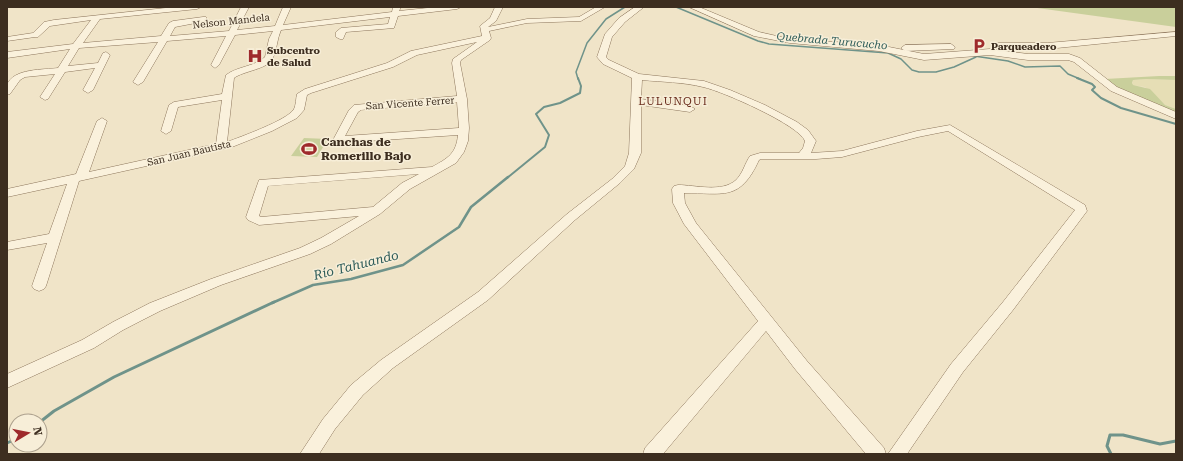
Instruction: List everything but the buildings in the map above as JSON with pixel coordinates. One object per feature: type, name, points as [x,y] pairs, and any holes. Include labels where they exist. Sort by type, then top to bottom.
[{"type":"street","points":[[7,38],[35,35],[50,23],[142,10],[197,7]]},
{"type":"street","points":[[215,65],[245,7]]},
{"type":"street","points":[[221,147],[229,77],[233,73],[260,64],[269,58],[273,39],[280,27],[287,7]]},
{"type":"street","points":[[7,381],[88,344],[118,326],[154,308],[216,282],[305,251],[326,241],[376,211],[406,186],[452,161],[458,156],[461,150],[464,132],[457,59],[486,40],[484,26],[493,19],[499,7]]},
{"type":"street","points":[[485,34],[527,21],[581,19],[601,7]]},
{"type":"street","points":[[640,7],[622,20],[608,36],[601,57],[606,62],[637,77],[703,84],[765,110],[799,127],[808,134],[811,141],[810,148],[803,155]]},
{"type":"street","points":[[693,7],[758,34],[783,40],[879,48],[1047,46],[1176,34]]},
{"type":"street","name":"Nelson Mandela","points":[[7,55],[76,46],[280,27],[396,10],[460,9]]},
{"type":"street","points":[[340,37],[340,32],[344,30],[391,26],[396,10]]},
{"type":"street","points":[[45,97],[76,46],[98,17]]},
{"type":"street","points":[[138,82],[174,24],[203,19]]},
{"type":"street","name":"San Juan Bautista","points":[[7,193],[221,147],[244,140],[293,116],[299,110],[302,94],[308,91],[390,65],[414,53],[485,34]]},
{"type":"street","points":[[879,48],[924,57],[990,52],[1028,57],[1069,57],[1077,60],[1114,89],[1176,116]]},
{"type":"street","points":[[88,90],[106,55]]},
{"type":"street","points":[[7,92],[20,77],[100,65]]},
{"type":"street","points":[[310,454],[329,424],[357,390],[387,364],[483,296],[571,217],[630,168],[635,153],[637,77]]},
{"type":"street","points":[[166,131],[174,105],[226,96]]},
{"type":"street","name":"San Vicente Ferrer","points":[[462,99],[358,107],[354,110],[338,140],[464,132]]},
{"type":"street","points":[[637,101],[690,109]]},
{"type":"street","points":[[38,286],[77,178],[102,121]]},
{"type":"street","points":[[877,454],[801,365],[690,224],[679,203],[678,189],[692,188],[714,191],[728,190],[738,184],[747,175],[754,158],[760,156],[816,156],[842,154],[917,134],[950,128],[1081,208],[1081,211],[1013,299],[957,368],[897,454]]},
{"type":"street","points":[[376,211],[259,221],[252,217],[263,184],[434,170]]},
{"type":"street","points":[[7,246],[55,237]]},
{"type":"street","points":[[652,454],[766,321]]},
{"type":"shaded area","points":[[1133,80],[1176,80],[1176,109],[1165,105],[1145,87],[1132,85]]},
{"type":"green space","points":[[1030,7],[1176,7],[1176,27]]},
{"type":"green space","points":[[1176,76],[1176,80],[1146,79],[1133,80],[1132,83],[1133,85],[1150,89],[1165,105],[1176,109],[1176,115],[1127,94],[1105,79]]},
{"type":"green space","name":"Canchas de Romerillo Bajo","points":[[304,138],[328,139],[317,157],[291,156]]},
{"type":"waterway","name":"Río Tahuando","points":[[578,79],[576,72],[587,43],[606,19],[625,7]]},
{"type":"waterway","name":"Quebrada Turucucho","points":[[676,7],[758,41],[769,44],[888,53],[901,59],[912,70],[919,72],[936,72],[954,67],[976,57],[974,56],[1008,61],[1025,67],[1060,66],[1068,74],[1080,79]]},
{"type":"waterway","name":"Río Tahuando","points":[[507,178],[545,147],[549,135],[536,114],[544,107],[560,103],[580,93],[581,86],[578,78]]},
{"type":"waterway","name":"Quebrada Turucucho","points":[[1077,78],[1092,84],[1095,87],[1092,90],[1101,98],[1121,108],[1176,124]]},
{"type":"waterway","name":"Río Tahuando","points":[[272,303],[313,285],[351,279],[403,265],[459,227],[471,207],[508,177]]},
{"type":"waterway","name":"Río Tahuando","points":[[48,416],[114,377],[274,302]]},
{"type":"waterway","name":"Quebrada Turucucho","points":[[1111,454],[1107,446],[1110,435],[1123,435],[1160,444],[1176,441]]},
{"type":"place","name":"Parqueadero","points":[[979,46]]},
{"type":"place","name":"Subcentro de Salud","points":[[255,56]]},
{"type":"place","name":"Canchas de Romerillo Bajo","points":[[309,149]]},
{"type":"district","name":"LULUNQUI","points":[[673,101]]}]
